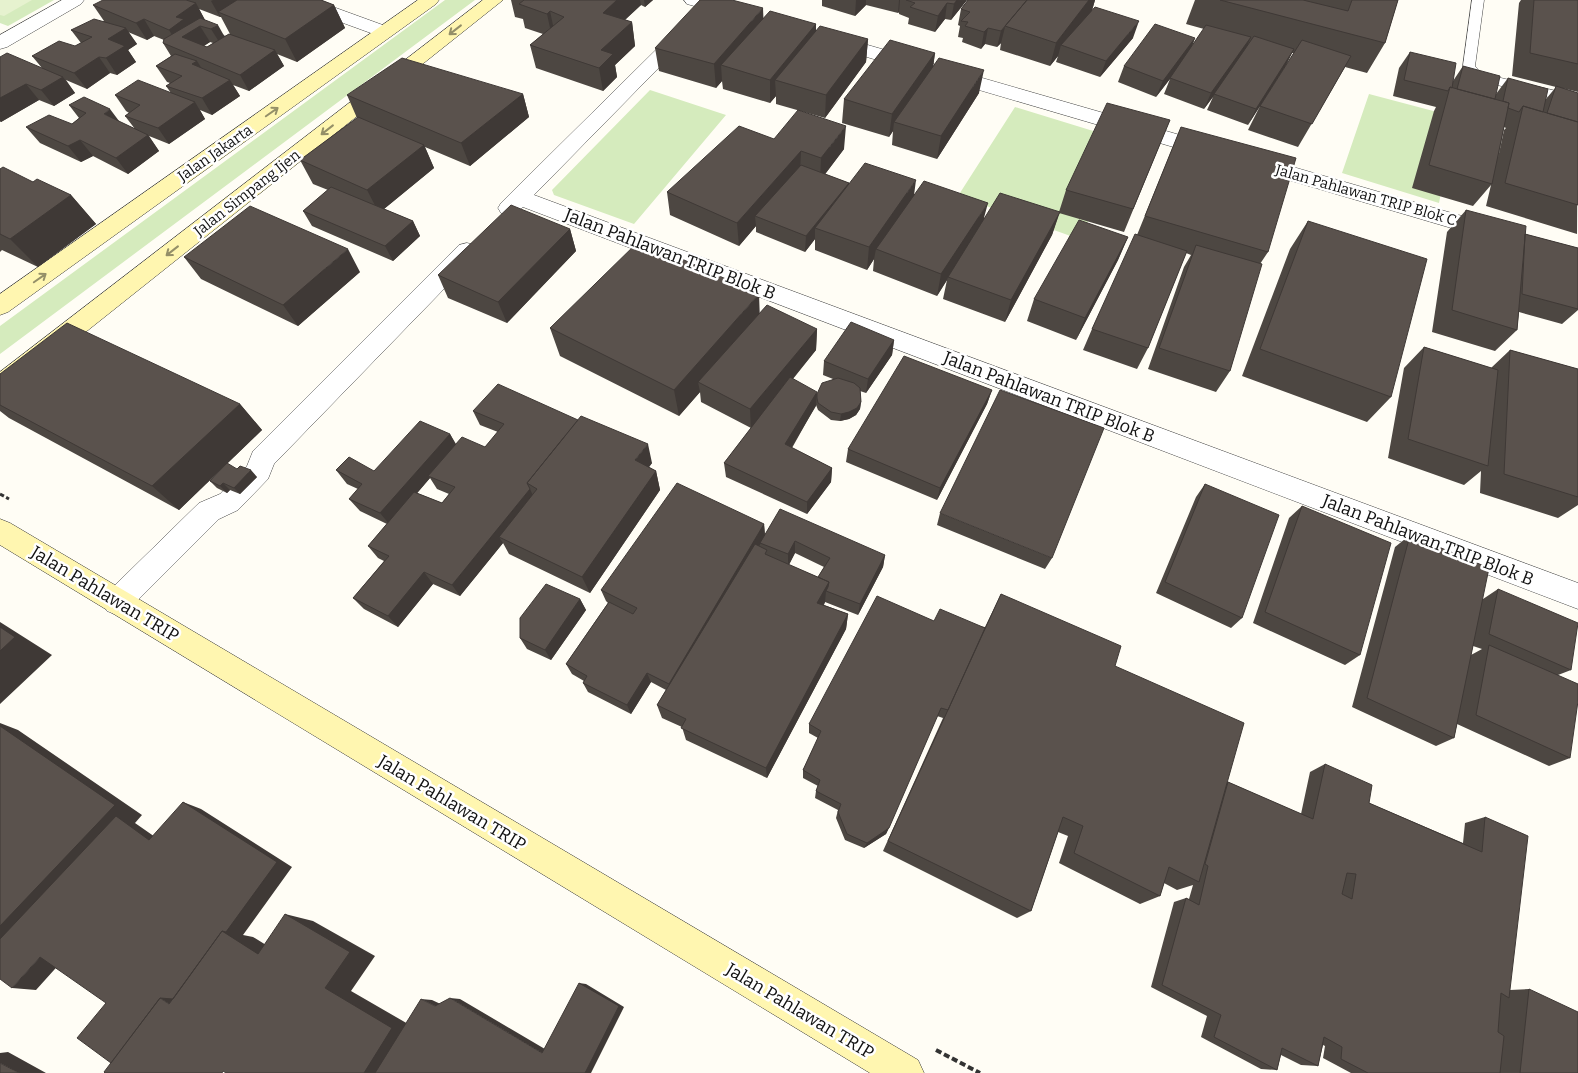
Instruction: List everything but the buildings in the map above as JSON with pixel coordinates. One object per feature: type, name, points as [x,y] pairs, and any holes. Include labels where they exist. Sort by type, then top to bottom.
[{"type":"main road","name":"Jalan Jakarta","points":[[0,306],[430,0]]},
{"type":"main road","name":"Jalan Simpang Ijen","points":[[0,386],[494,0]]},
{"type":"main road","name":"Jalan Pahlawan TRIP","points":[[0,531],[905,1073]]},
{"type":"street","points":[[0,43],[74,0]]},
{"type":"street","points":[[297,0],[385,32]]},
{"type":"street","points":[[117,602],[209,511],[229,502],[259,471],[262,459],[520,198],[702,3],[749,16]]},
{"type":"street","name":"Jalan Pahlawan TRIP Blok C","points":[[816,36],[1512,237]]},
{"type":"street","name":"Jalan Pahlawan TRIP Blok B","points":[[520,198],[1578,596]]},
{"type":"lane","points":[[1478,0],[1469,66],[1471,70],[1484,78],[1578,100]]},
{"type":"green space","points":[[0,0],[54,0],[8,26],[0,23]]},
{"type":"green space","points":[[0,0],[32,0],[4,16],[0,15]]},
{"type":"green space","points":[[445,0],[475,0],[0,354],[0,326]]},
{"type":"green space","points":[[650,90],[726,115],[634,224],[554,195],[552,190]]},
{"type":"green space","points":[[1369,94],[1456,117],[1439,203],[1342,173]]},
{"type":"green space","points":[[1015,107],[1129,142],[1079,239],[958,196]]}]
